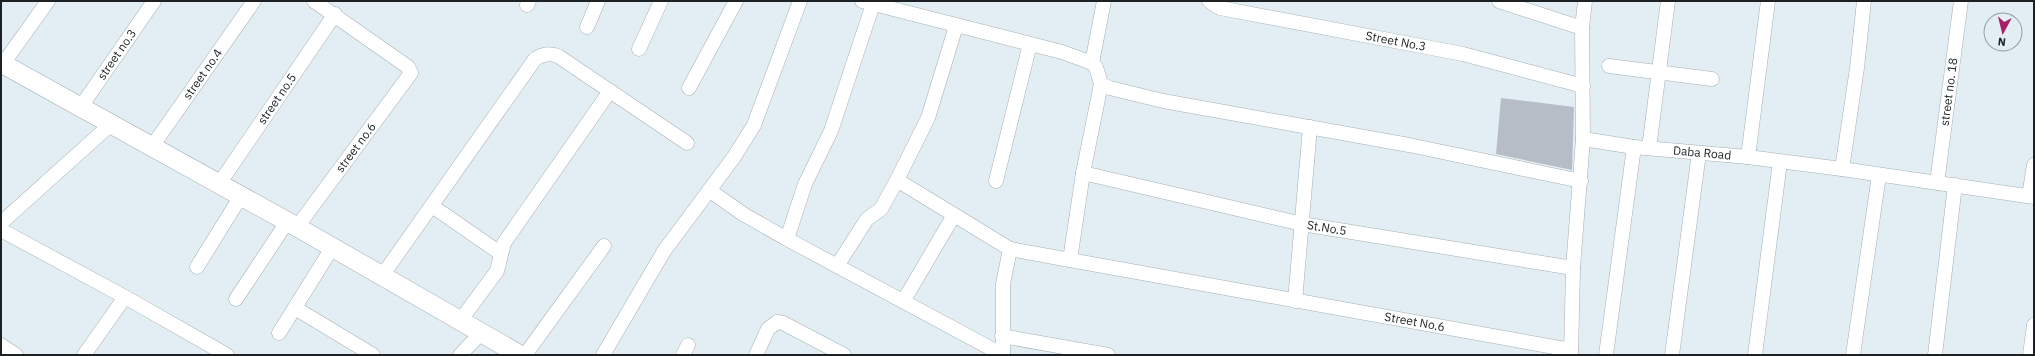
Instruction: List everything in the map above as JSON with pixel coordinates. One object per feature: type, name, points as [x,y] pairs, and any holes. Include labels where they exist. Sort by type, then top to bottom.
[{"type":"street","points":[[48,1],[2,64],[241,196],[520,355]]},
{"type":"street","name":"street no.3","points":[[80,108],[154,1]]},
{"type":"street","name":"street no.4","points":[[152,148],[254,1]]},
{"type":"street","points":[[314,1],[335,14]]},
{"type":"street","points":[[586,27],[598,1]]},
{"type":"street","points":[[639,49],[661,1]]},
{"type":"street","points":[[689,88],[736,1]]},
{"type":"street","points":[[603,355],[664,251],[734,157],[754,124],[800,1]]},
{"type":"street","points":[[1092,63],[1104,1]]},
{"type":"street","name":"Street No.3","points":[[1209,1],[1220,8],[1463,54],[1583,86]]},
{"type":"street","points":[[1499,1],[1582,28]]},
{"type":"street","points":[[1571,352],[1573,268],[1581,181],[1583,139],[1582,28],[1585,1]]},
{"type":"street","points":[[1649,148],[1660,73],[1668,1]]},
{"type":"street","points":[[1748,157],[1768,1]]},
{"type":"street","points":[[1842,169],[1857,68],[1864,1]]},
{"type":"street","name":"street no. 18","points":[[1937,183],[1961,1]]},
{"type":"street","points":[[787,239],[805,184],[831,131],[868,2],[956,26],[1062,52],[1092,63],[1096,67],[1101,84],[1083,173],[1070,260]]},
{"type":"street","name":"street no.6","points":[[292,225],[411,76],[408,67],[335,14]]},
{"type":"street","name":"street no.5","points":[[219,184],[335,14]]},
{"type":"street","points":[[837,266],[867,219],[881,209],[928,118],[956,26]]},
{"type":"street","points":[[996,180],[1030,44]]},
{"type":"street","points":[[382,276],[535,59],[542,55],[550,54],[558,56],[687,143]]},
{"type":"street","points":[[1609,66],[1712,79]]},
{"type":"street","points":[[1101,84],[1110,88],[1163,102],[1409,145],[1581,181]]},
{"type":"street","points":[[460,321],[497,271],[500,253],[506,239],[610,91]]},
{"type":"street","points":[[1,223],[110,125]]},
{"type":"street","points":[[1295,300],[1310,127]]},
{"type":"street","name":"Daba Road","points":[[1583,139],[1634,147],[1748,157],[1842,169],[2032,197]]},
{"type":"street","points":[[1606,355],[1634,147]]},
{"type":"street","points":[[1672,355],[1698,153]]},
{"type":"street","points":[[1755,355],[1780,162]]},
{"type":"street","points":[[2032,197],[2034,166]]},
{"type":"street","name":"St.No.5","points":[[1083,173],[1302,224],[1573,268]]},
{"type":"street","points":[[1853,355],[1879,175]]},
{"type":"street","points":[[897,180],[1010,249],[1002,284],[1003,355]]},
{"type":"street","points":[[1935,355],[1955,185]]},
{"type":"street","points":[[709,190],[743,214],[787,239],[904,300],[1003,355]]},
{"type":"street","points":[[197,267],[241,196]]},
{"type":"street","points":[[432,206],[500,253]]},
{"type":"street","points":[[904,300],[954,215]]},
{"type":"street","points":[[236,299],[292,225]]},
{"type":"street","points":[[1,230],[226,355]]},
{"type":"street","points":[[524,355],[604,246]]},
{"type":"street","points":[[279,333],[332,248]]},
{"type":"street","name":"Street No.6","points":[[1010,249],[1295,300],[1571,352]]},
{"type":"street","points":[[84,355],[124,297]]},
{"type":"street","points":[[295,308],[373,355]]},
{"type":"street","points":[[756,355],[768,329],[777,322],[783,322],[844,355]]},
{"type":"street","points":[[2030,355],[2034,325]]},
{"type":"street","points":[[460,355],[481,333]]},
{"type":"street","points":[[1002,336],[1108,355]]},
{"type":"street","points":[[1,345],[16,355]]},
{"type":"building","points":[[1501,98],[1574,107],[1572,170],[1496,154]]}]
